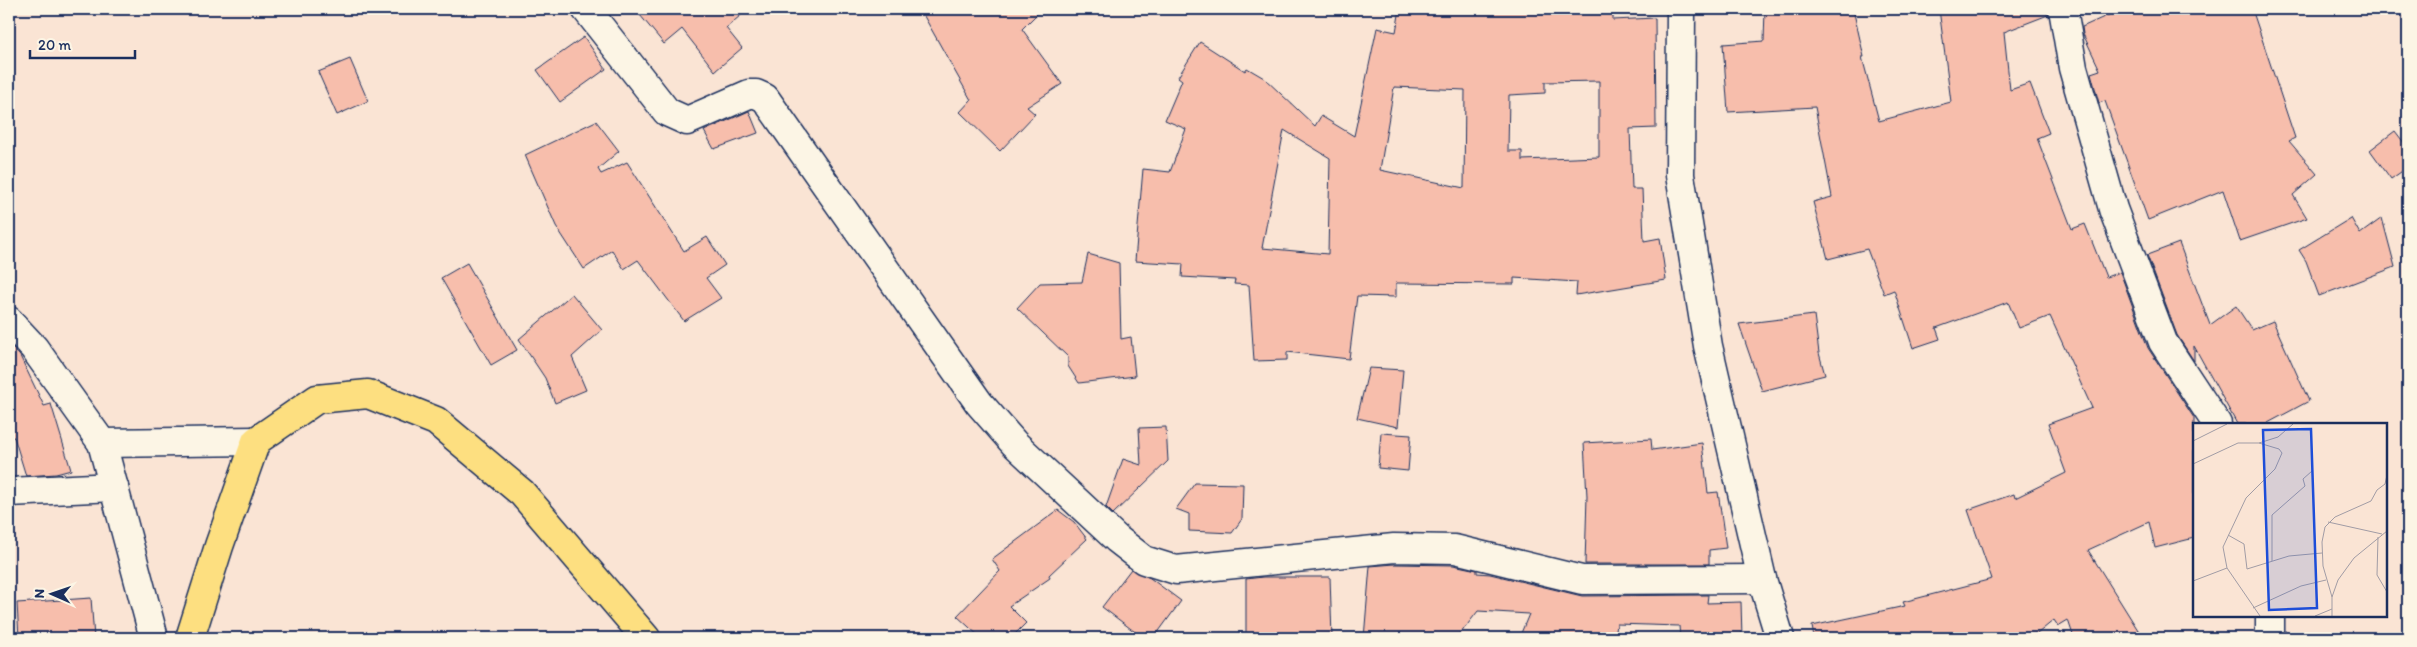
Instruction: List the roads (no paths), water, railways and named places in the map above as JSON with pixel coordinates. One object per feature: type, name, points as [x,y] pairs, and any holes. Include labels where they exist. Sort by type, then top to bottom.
[{"type":"main road","points":[[190,638],[219,546],[256,441],[317,398],[368,394],[436,421],[522,493],[646,638]]},
{"type":"street","points":[[586,9],[667,112],[680,119],[686,121],[749,94],[756,94],[765,98],[980,403],[1014,443],[1118,539],[1144,560],[1176,570],[1394,548],[1454,549],[1582,580],[1762,579]]},
{"type":"street","points":[[1681,9],[1680,175],[1708,346],[1762,579],[1780,638]]},
{"type":"street","points":[[2063,9],[2073,68],[2113,210],[2163,342],[2215,423]]},
{"type":"street","points":[[9,321],[34,348],[102,443],[154,638]]},
{"type":"street","points":[[102,443],[256,441]]},
{"type":"street","points":[[9,492],[114,487]]},
{"type":"street","points":[[2270,617],[2270,638]]}]
